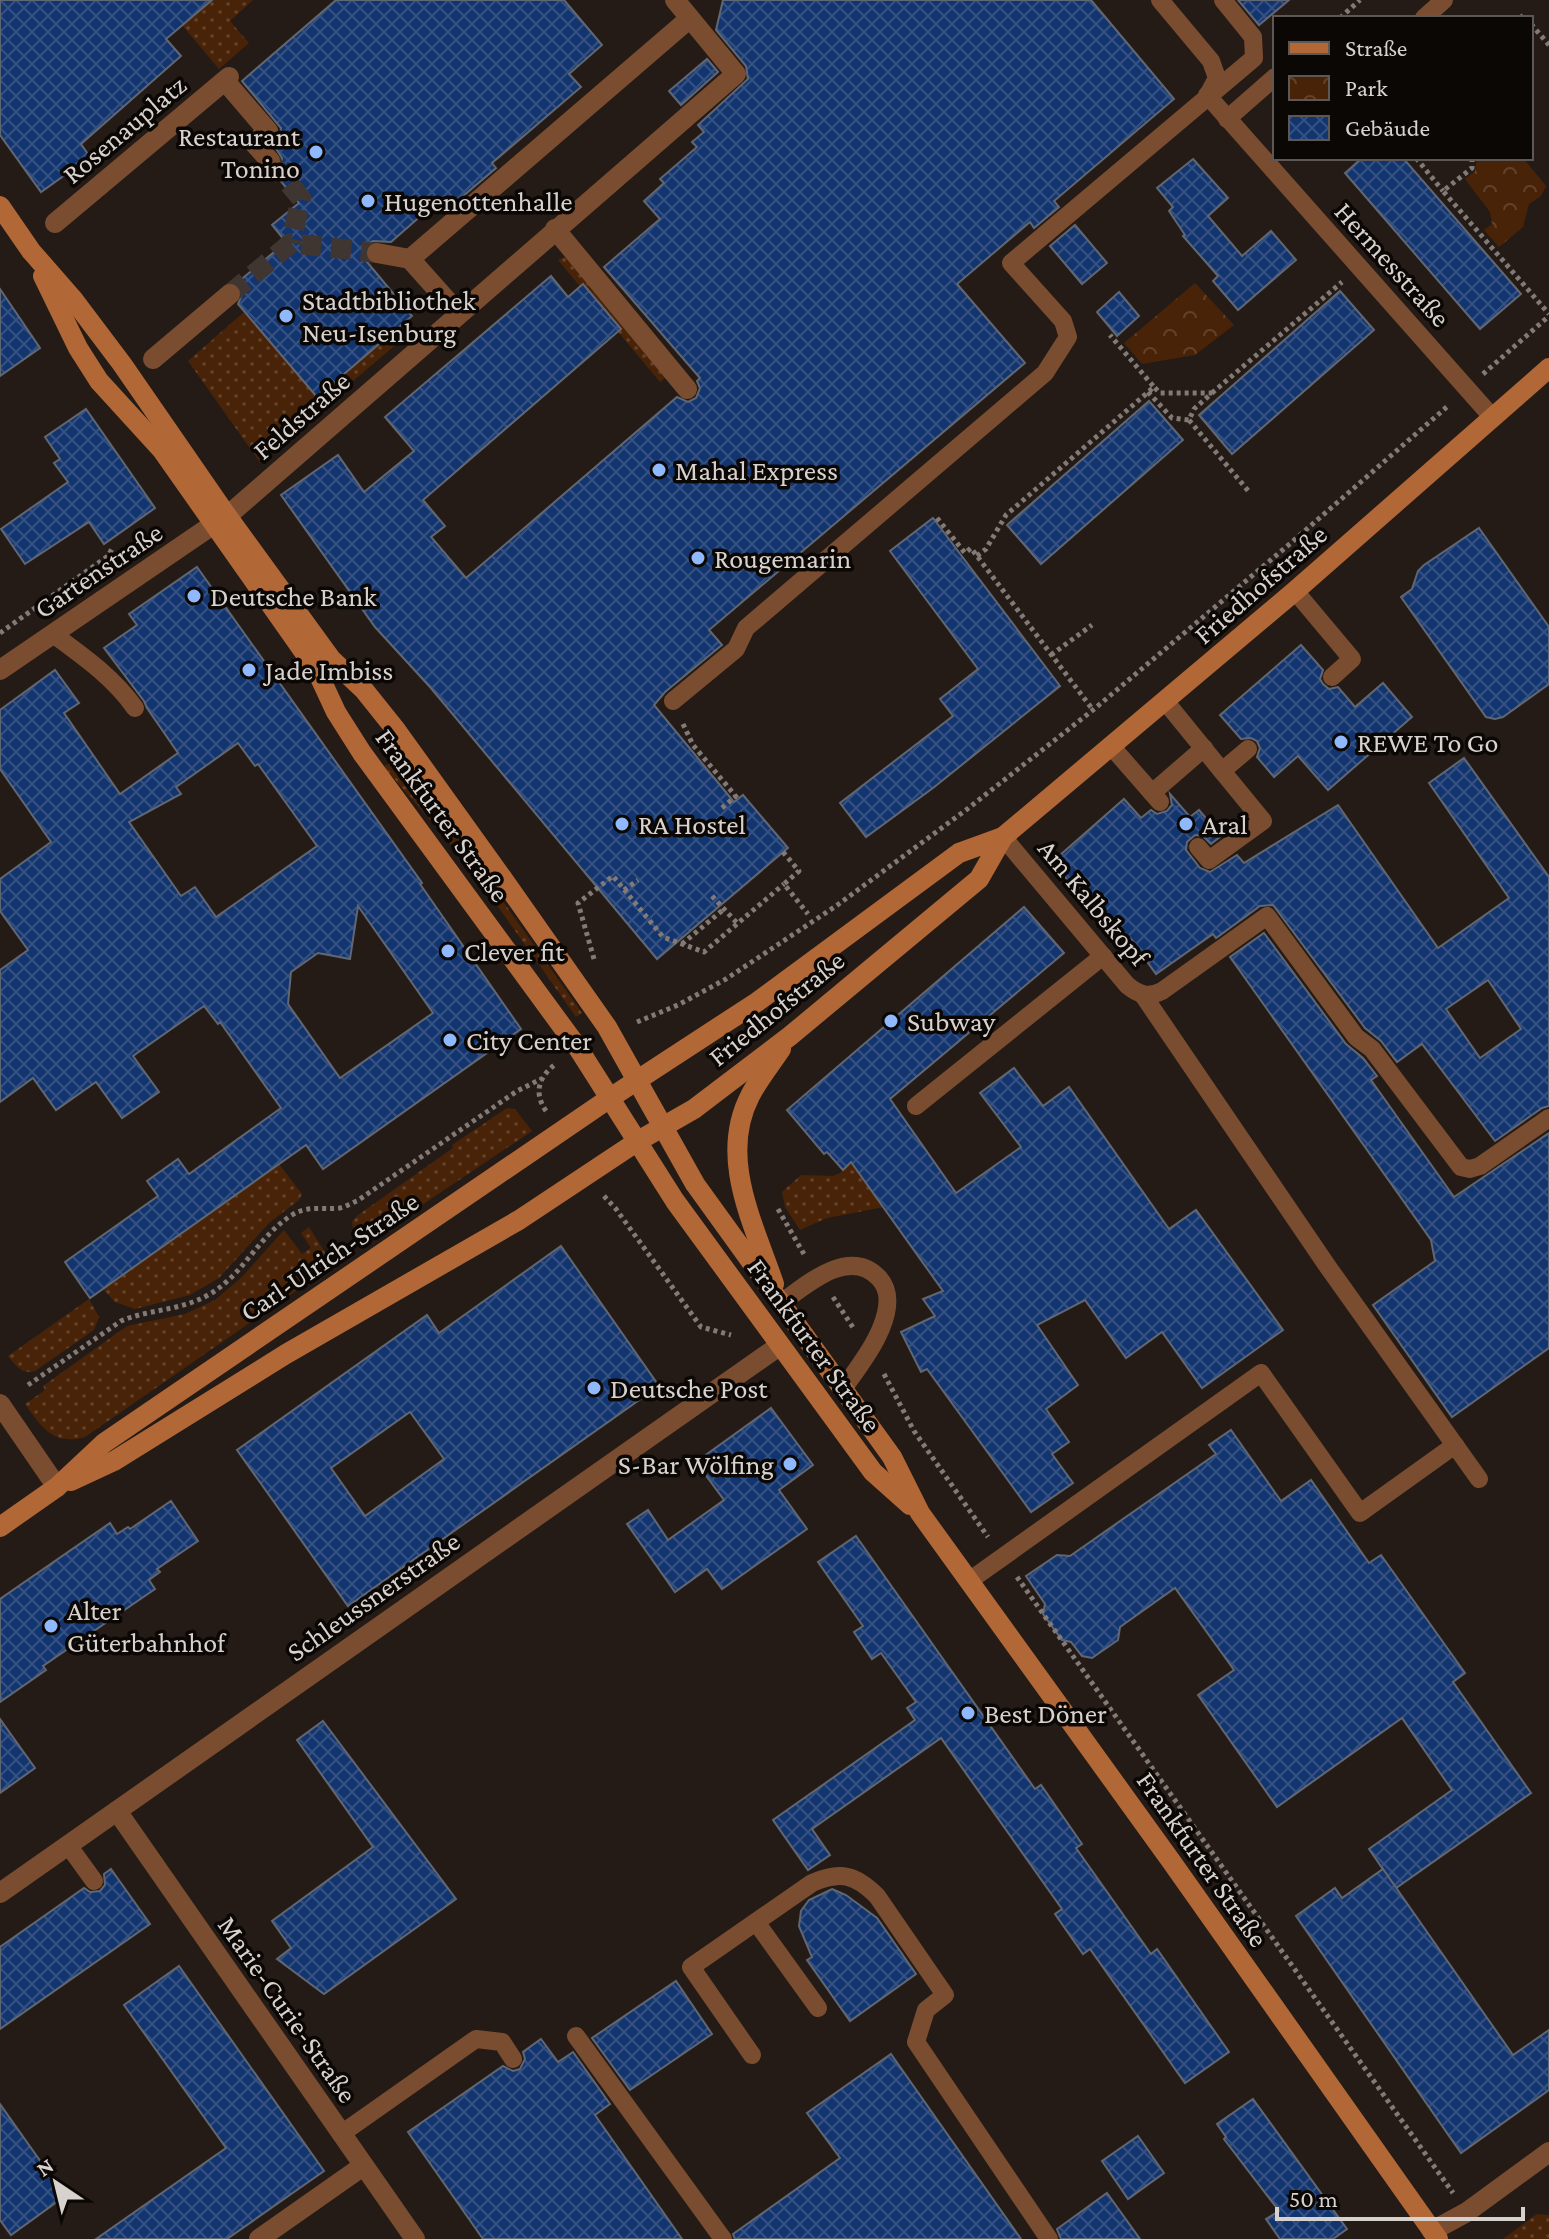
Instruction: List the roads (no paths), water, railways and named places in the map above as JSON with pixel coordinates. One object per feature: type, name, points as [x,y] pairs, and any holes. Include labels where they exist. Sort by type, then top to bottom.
[{"type":"main road","name":"Frankfurter Straße","points":[[0,206],[31,251],[73,299],[122,364],[316,669],[336,712],[362,753],[578,1048],[675,1201],[873,1472],[920,1513]]},
{"type":"main road","name":"Frankfurter Straße","points":[[31,251],[78,348],[99,381],[221,520],[331,659],[364,690],[396,730],[607,1027],[695,1184],[892,1457],[920,1513],[1435,2235]]},
{"type":"main road","name":"Friedhofstraße","points":[[639,1080],[768,994],[959,853],[1003,837],[1295,591],[1549,368]]},
{"type":"main road","name":"Friedhofstraße","points":[[638,1141],[694,1109],[790,1036],[979,879],[1003,837]]},
{"type":"main road","points":[[780,1304],[743,1196],[737,1169],[737,1136],[750,1095],[790,1036]]},
{"type":"main road","name":"Carl-Ulrich-Straße","points":[[0,1527],[57,1487],[104,1443],[639,1080]]},
{"type":"main road","name":"Carl-Ulrich-Straße","points":[[57,1487],[114,1461],[286,1354],[519,1220],[638,1141]]},
{"type":"street","points":[[410,259],[689,19],[675,0]]},
{"type":"street","name":"Feldstraße","points":[[221,520],[736,74],[689,19]]},
{"type":"street","name":"Rosenauplatz","points":[[55,223],[227,79],[268,131],[254,143],[270,161]]},
{"type":"street","points":[[555,229],[687,389]]},
{"type":"street","points":[[377,253],[410,259],[459,314]]},
{"type":"street","points":[[153,359],[230,294]]},
{"type":"street","name":"Gartenstraße","points":[[0,670],[221,520]]},
{"type":"street","name":"Schleussnerstraße","points":[[0,1893],[779,1346]]},
{"type":"street","points":[[0,1404],[57,1487]]},
{"type":"street","name":"Marie-Curie-Straße","points":[[117,1811],[415,2239]]},
{"type":"street","points":[[1435,2235],[1549,2152]]},
{"type":"street","points":[[259,2239],[363,2166]]},
{"type":"lane","points":[[1160,0],[1211,61],[1217,78],[1207,95]]},
{"type":"lane","points":[[673,701],[736,649],[746,628],[1045,373],[1068,337],[1066,329],[1063,321],[1011,263],[1254,58],[1253,37],[1223,0]]},
{"type":"lane","points":[[1426,16],[1444,0]]},
{"type":"lane","points":[[1227,119],[1273,79]]},
{"type":"lane","name":"Hermesstraße","points":[[1207,95],[1227,119],[1269,154]]},
{"type":"lane","name":"Hermesstraße","points":[[1274,160],[1358,267],[1493,418]]},
{"type":"lane","points":[[1295,591],[1352,659],[1332,677]]},
{"type":"lane","points":[[53,634],[107,675],[135,708]]},
{"type":"lane","points":[[1165,701],[1263,821],[1209,860],[1198,847]]},
{"type":"lane","points":[[1111,746],[1156,798],[1204,748]]},
{"type":"lane","points":[[1222,771],[1248,749]]},
{"type":"lane","name":"Am Kalbskopf","points":[[1003,837],[1127,985],[1143,995],[1162,991],[1267,916],[1356,1037],[1372,1049],[1461,1167],[1470,1169],[1480,1166],[1549,1118]]},
{"type":"lane","points":[[916,1106],[1103,956]]},
{"type":"lane","points":[[1143,995],[1328,1267],[1479,1479]]},
{"type":"lane","points":[[780,1304],[819,1277],[844,1266],[856,1265],[869,1269],[885,1286],[888,1298],[881,1328],[843,1389]]},
{"type":"lane","points":[[969,1581],[1261,1373],[1360,1513],[1455,1445]]},
{"type":"lane","points":[[68,1845],[94,1881]]},
{"type":"lane","points":[[752,2055],[691,1967],[812,1883],[829,1876],[847,1876],[864,1883],[877,1896],[945,1995],[926,2010],[916,2042],[1049,2239]]},
{"type":"lane","points":[[756,1922],[818,2008]]},
{"type":"lane","points":[[576,2036],[723,2239]]},
{"type":"lane","points":[[341,2134],[476,2039],[502,2042],[513,2059]]},
{"type":"tunnel","points":[[270,161],[301,198],[291,243]]},
{"type":"tunnel","points":[[230,294],[291,243],[377,253]]},
{"type":"place","name":"Restaurant Tonino","points":[[316,152]]},
{"type":"place","name":"Hugenottenhalle","points":[[368,201]]},
{"type":"place","name":"Stadtbibliothek Neu-Isenburg","points":[[286,316]]},
{"type":"place","name":"Mahal Express","points":[[659,470]]},
{"type":"place","name":"Rougemarin","points":[[698,558]]},
{"type":"place","name":"Deutsche Bank","points":[[194,596]]},
{"type":"place","name":"Jade Imbiss","points":[[249,670]]},
{"type":"place","name":"REWE To Go","points":[[1341,742]]},
{"type":"place","name":"RA Hostel","points":[[622,824]]},
{"type":"place","name":"Aral","points":[[1186,824]]},
{"type":"place","name":"Clever fit","points":[[448,951]]},
{"type":"place","name":"Subway","points":[[891,1021]]},
{"type":"place","name":"City Center","points":[[450,1040]]},
{"type":"place","name":"Deutsche Post","points":[[594,1388]]},
{"type":"place","name":"S-Bar Wölfing","points":[[790,1464]]},
{"type":"place","name":"Alter Güterbahnhof","points":[[51,1626]]},
{"type":"place","name":"Best Döner","points":[[968,1713]]}]
